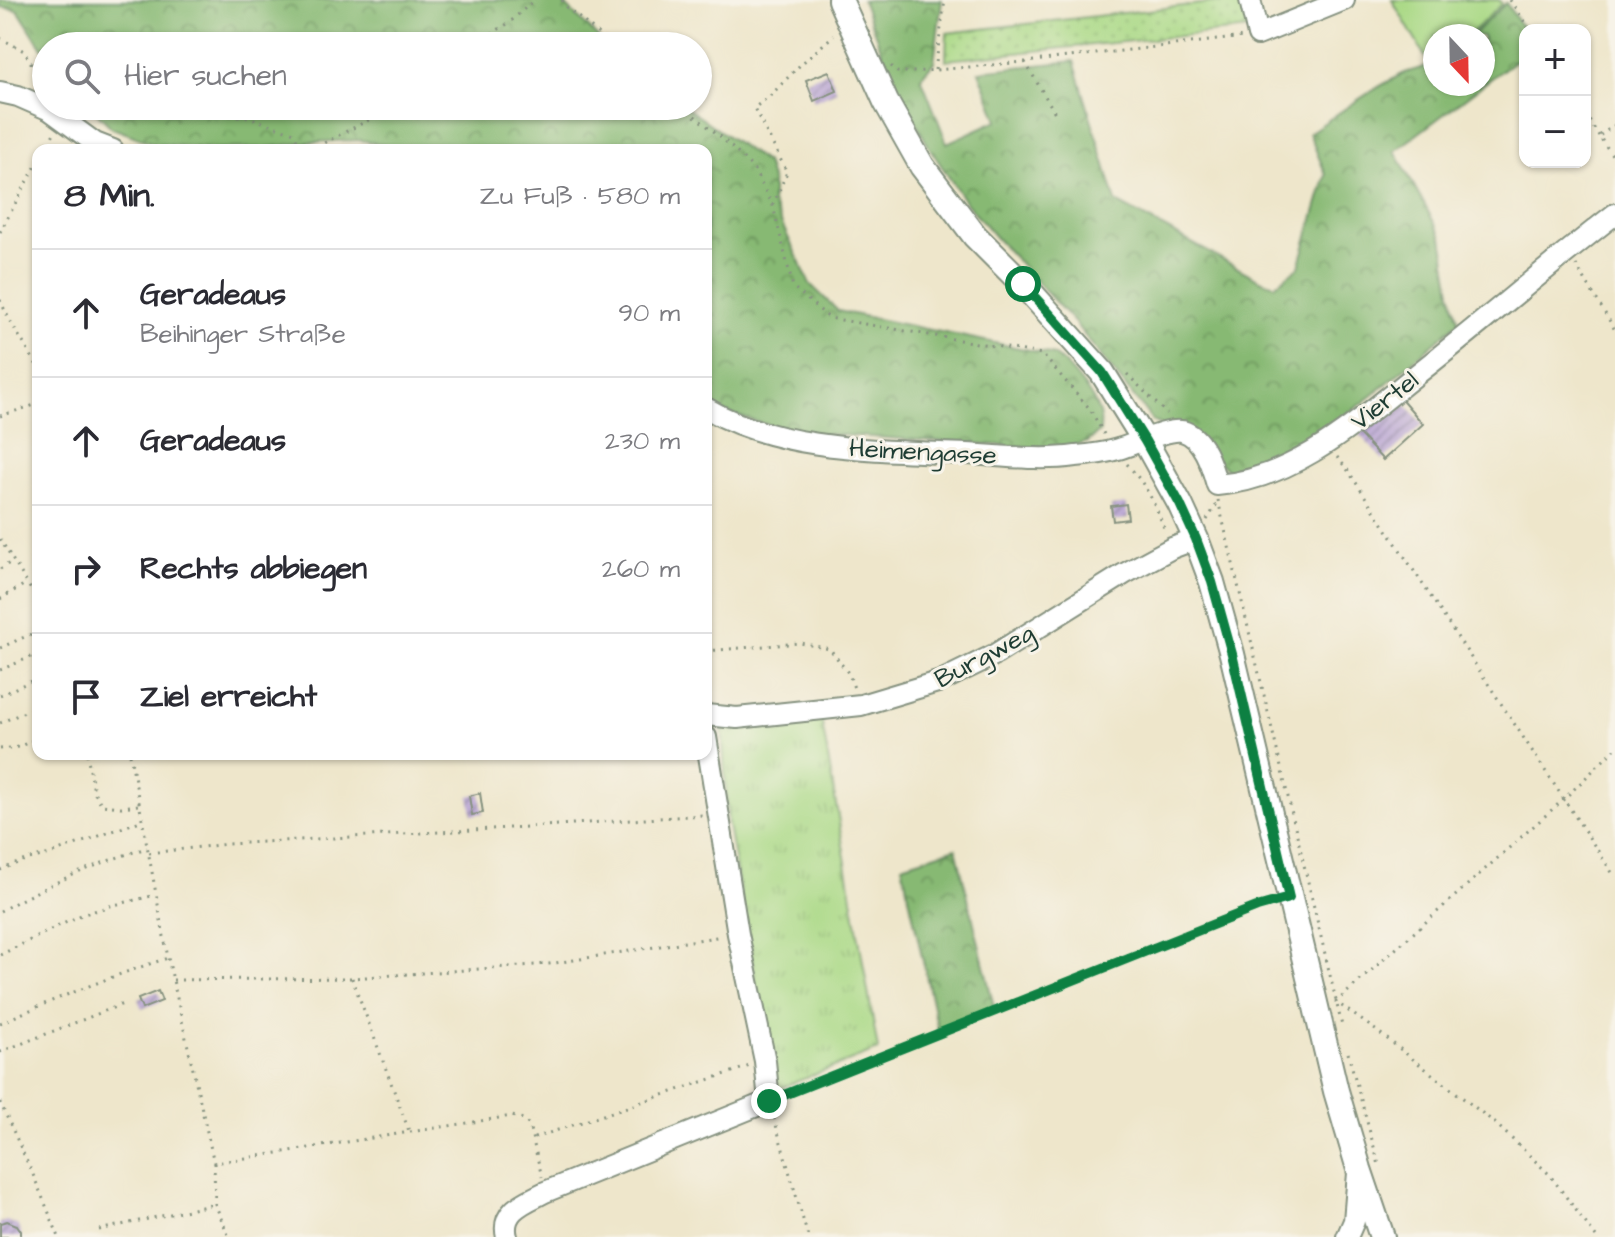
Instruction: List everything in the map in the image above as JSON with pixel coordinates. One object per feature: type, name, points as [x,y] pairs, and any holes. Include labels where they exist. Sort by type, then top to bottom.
[{"type":"main road","points":[[845,10],[886,102],[922,166],[975,236],[1102,372],[1145,441],[1196,539],[1212,582],[1232,654],[1336,1091],[1382,1237]]},
{"type":"street","points":[[1250,0],[1258,35],[1344,0]]},
{"type":"street","points":[[0,92],[32,102]]},
{"type":"street","points":[[64,120],[98,144]]},
{"type":"street","name":"Viertel","points":[[1184,432],[1195,438],[1206,455],[1217,485],[1234,484],[1295,462],[1361,418],[1615,214]]},
{"type":"street","name":"Heimengasse","points":[[712,411],[789,439],[857,448],[1061,458],[1116,450],[1145,441]]},
{"type":"street","points":[[1145,441],[1175,431],[1184,432]]},
{"type":"street","name":"Burgweg","points":[[712,716],[737,718],[861,705],[941,681],[982,661],[1172,548],[1196,539]]},
{"type":"street","points":[[507,1237],[507,1218],[514,1209],[545,1192],[769,1101],[765,1061],[738,934],[709,760]]},
{"type":"street","points":[[1347,1237],[1354,1221],[1359,1169]]},
{"type":"path","points":[[494,32],[534,0]]},
{"type":"path","points":[[562,0],[567,8],[596,32]]},
{"type":"path","points":[[935,70],[945,0]]},
{"type":"path","points":[[1510,0],[1526,24]]},
{"type":"path","points":[[773,206],[787,172],[754,108],[800,65],[845,10]]},
{"type":"path","points":[[890,65],[897,72],[913,72],[1258,35]]},
{"type":"path","points":[[0,38],[24,51],[32,65]]},
{"type":"path","points":[[1025,62],[1055,113]]},
{"type":"path","points":[[257,120],[294,133],[299,144]]},
{"type":"path","points":[[322,144],[369,120]]},
{"type":"path","points":[[700,120],[753,168],[773,206],[793,287],[829,318],[1042,354],[1090,409],[1104,435],[1140,477],[1151,494],[1172,548]]},
{"type":"path","points":[[1591,123],[1615,159]]},
{"type":"path","points":[[1599,136],[1615,125]]},
{"type":"path","points":[[0,232],[32,173]]},
{"type":"path","points":[[1568,251],[1615,330]]},
{"type":"path","points":[[0,300],[32,356]]},
{"type":"path","points":[[1121,368],[1184,432]]},
{"type":"path","points":[[0,416],[32,406]]},
{"type":"path","points":[[1321,447],[1336,456],[1347,469],[1615,877]]},
{"type":"path","points":[[1218,502],[1342,1026]]},
{"type":"path","points":[[0,539],[32,591]]},
{"type":"path","points":[[0,569],[13,561]]},
{"type":"path","points":[[0,599],[27,583]]},
{"type":"path","points":[[0,648],[32,634]]},
{"type":"path","points":[[712,650],[800,643],[830,649],[849,674],[861,705]]},
{"type":"path","points":[[0,670],[32,657]]},
{"type":"path","points":[[0,695],[32,681]]},
{"type":"path","points":[[0,723],[32,709]]},
{"type":"path","points":[[0,749],[18,747],[32,741]]},
{"type":"path","points":[[1336,1002],[1564,799],[1615,749]]},
{"type":"path","points":[[88,760],[94,792],[102,805],[141,805]]},
{"type":"path","points":[[131,760],[168,958],[214,1163],[215,1204],[229,1237]]},
{"type":"path","points":[[0,911],[84,872],[148,850],[717,813]]},
{"type":"path","points":[[0,870],[143,820]]},
{"type":"path","points":[[0,955],[81,915],[156,895]]},
{"type":"path","points":[[808,1237],[769,1101],[1257,907],[1289,898]]},
{"type":"path","points":[[173,980],[352,978],[549,964],[738,934]]},
{"type":"path","points":[[0,1023],[168,958]]},
{"type":"path","points":[[352,978],[410,1133]]},
{"type":"path","points":[[1336,1002],[1495,1123],[1549,1174],[1596,1237]]},
{"type":"path","points":[[0,1052],[123,1004]]},
{"type":"path","points":[[1347,1051],[1383,1177]]},
{"type":"path","points":[[532,1138],[765,1061]]},
{"type":"path","points":[[0,1102],[59,1237]]},
{"type":"path","points":[[214,1163],[512,1116],[523,1119],[529,1125],[545,1192]]},
{"type":"path","points":[[99,1230],[215,1204]]},
{"type":"green space","points":[[0,0],[560,0],[593,32],[32,32],[18,10],[0,7]]},
{"type":"green space","points":[[862,0],[942,0],[934,62],[921,77],[947,143],[998,120],[979,71],[1074,61],[1116,202],[1260,280],[1275,285],[1299,267],[1326,175],[1309,133],[1393,79],[1423,67],[1423,96],[1468,96],[1395,151],[1442,237],[1459,322],[1372,396],[1281,462],[1261,470],[1231,473],[1194,444],[1153,421],[1073,321],[966,203],[929,147],[893,80]]},
{"type":"green space","points":[[1241,0],[1250,29],[946,60],[947,33]]},
{"type":"green space","points":[[1392,0],[1499,0],[1502,4],[1481,24],[1423,24],[1423,53]]},
{"type":"green space","points":[[1506,3],[1520,24],[1519,58],[1495,76],[1495,24],[1484,24]]},
{"type":"green space","points":[[104,120],[704,120],[766,163],[772,182],[772,203],[810,284],[838,311],[1054,355],[1089,393],[1098,410],[1100,431],[1088,442],[1060,449],[793,432],[720,411],[712,404],[712,144],[380,144],[361,140],[295,144],[155,144],[112,128]]},
{"type":"green space","points":[[821,717],[878,1050],[775,1090],[728,825],[722,724]]},
{"type":"green space","points":[[956,848],[994,1007],[938,1030],[902,865]]},
{"type":"building","points":[[829,71],[837,91],[814,101],[806,80]]},
{"type":"building","points":[[1399,396],[1423,424],[1383,460],[1359,434]]},
{"type":"building","points":[[1126,504],[1128,519],[1113,521],[1111,506]]},
{"type":"building","points":[[480,793],[483,813],[472,815],[469,796]]},
{"type":"building","points":[[158,991],[162,1001],[142,1009],[138,999]]},
{"type":"building","points":[[7,1221],[17,1225],[21,1237],[0,1237],[0,1223]]},
{"type":"route","points":[[769,1101],[1257,907],[1289,898],[1232,654],[1212,582],[1196,539],[1145,441],[1102,372],[1023,284]]}]
